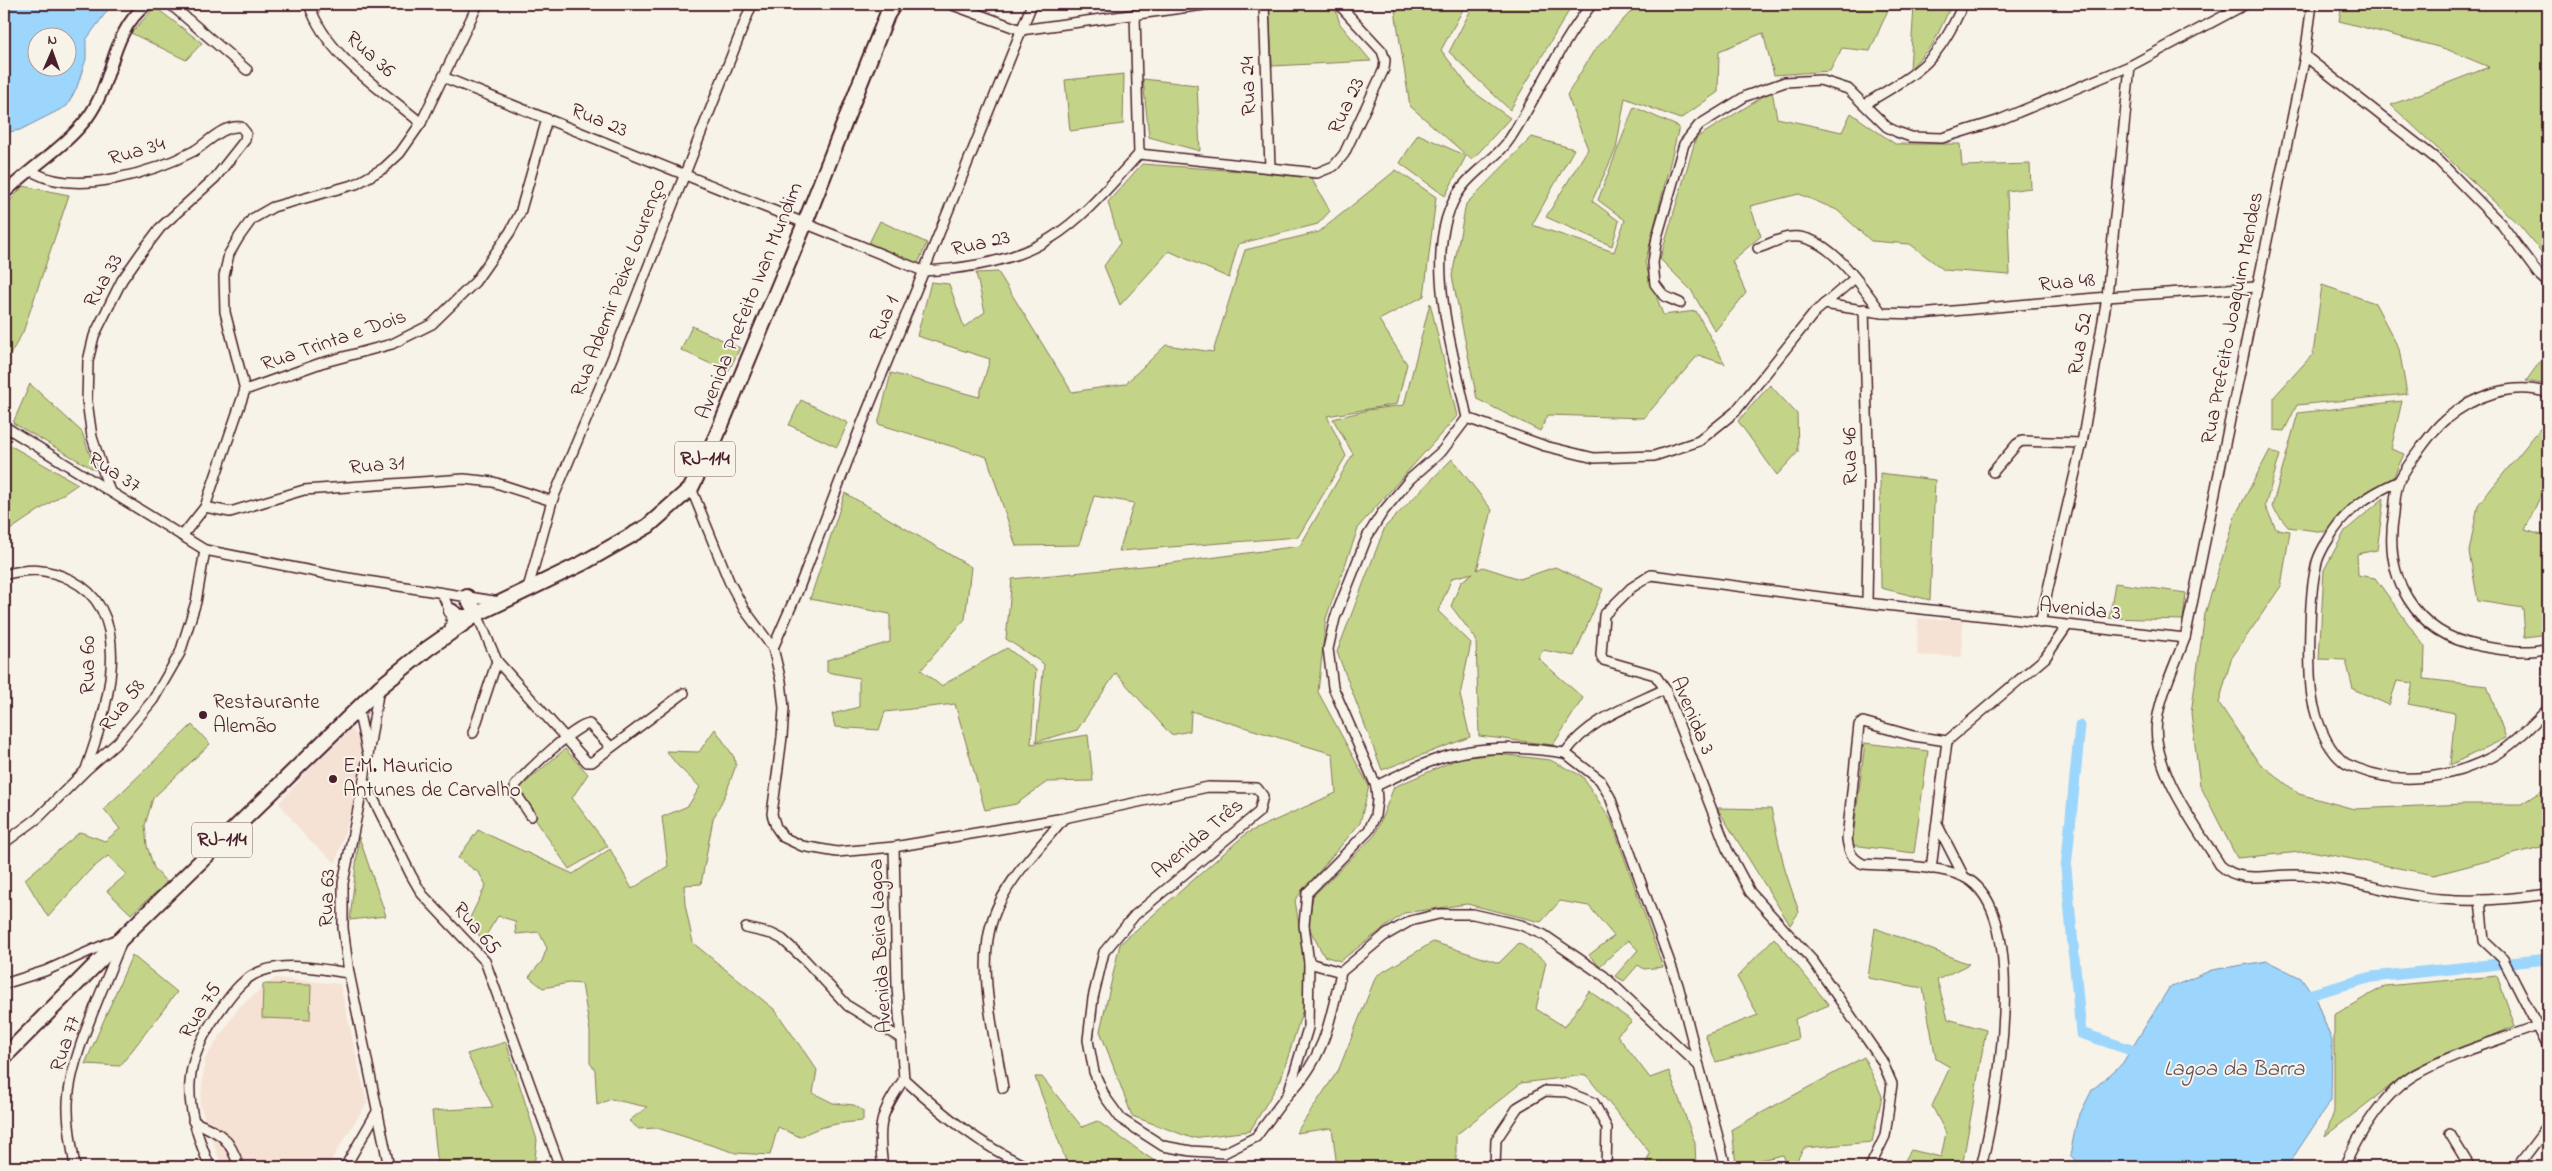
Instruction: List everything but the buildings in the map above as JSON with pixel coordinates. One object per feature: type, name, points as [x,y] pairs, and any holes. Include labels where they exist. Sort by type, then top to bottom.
[{"type":"main road","name":"Avenida Prefeito Ivan Mundim","points":[[500,602],[583,563],[648,526],[691,488],[716,438],[805,223],[887,15],[894,4]]},
{"type":"main road","points":[[450,610],[460,617],[475,615],[472,602],[463,596]]},
{"type":"main road","name":"RJ-114","points":[[4,1057],[124,936],[380,687],[475,615],[500,602]]},
{"type":"street","points":[[4,194],[55,152],[87,118],[108,79],[121,34],[135,14],[147,4]]},
{"type":"street","points":[[170,4],[247,70]]},
{"type":"street","name":"Rua 36","points":[[309,4],[314,20],[330,44],[421,123]]},
{"type":"street","points":[[182,536],[205,507],[246,390],[225,312],[224,276],[229,254],[252,219],[273,207],[356,184],[384,168],[400,153],[421,123],[478,4]]},
{"type":"street","name":"Rua Ademir Peixe Lourenço","points":[[528,588],[552,501],[613,356],[683,174],[752,4]]},
{"type":"street","points":[[950,4],[1021,30],[1210,4]]},
{"type":"street","name":"Rua 1","points":[[773,648],[797,593],[923,271],[1032,4]]},
{"type":"street","name":"Rua 24","points":[[1264,4],[1270,167]]},
{"type":"street","name":"Rua 23","points":[[444,77],[923,271],[951,270],[1019,254],[1051,238],[1088,208],[1139,154],[1317,172],[1334,166],[1344,154],[1384,69],[1385,60],[1382,51],[1343,8],[1342,4]]},
{"type":"street","points":[[1288,1094],[1308,1028],[1309,962],[1304,926],[1307,893],[1369,830],[1375,816],[1377,800],[1376,786],[1333,687],[1328,649],[1335,618],[1367,537],[1382,513],[1410,479],[1442,451],[1467,418],[1440,283],[1440,241],[1447,215],[1463,186],[1509,139],[1559,53],[1592,4]]},
{"type":"street","points":[[1867,106],[1870,101],[1914,75],[1929,63],[1944,42],[1963,4]]},
{"type":"street","points":[[1680,303],[1664,296],[1655,284],[1653,263],[1657,237],[1684,144],[1698,125],[1746,96],[1785,82],[1820,80],[1848,90],[1887,127],[1897,132],[1911,137],[1942,138],[1998,121],[2130,66],[2246,4]]},
{"type":"street","name":"Rua Prefeito Joaquim Mendes","points":[[2312,4],[2305,56],[2185,638],[2156,723],[2157,746],[2162,768],[2220,865],[2228,873],[2243,877],[2303,876],[2337,879],[2422,897],[2480,900]]},
{"type":"street","points":[[1135,14],[1139,154]]},
{"type":"street","points":[[2305,56],[2439,161],[2502,225],[2539,275],[2548,282]]},
{"type":"street","name":"Rua 52","points":[[2040,623],[2082,443],[2107,297],[2130,66]]},
{"type":"street","name":"Rua Trinta e Dois","points":[[246,390],[321,363],[392,344],[432,324],[475,282],[510,232],[520,213],[547,119]]},
{"type":"street","name":"Rua 34","points":[[34,169],[35,174],[43,178],[57,180],[97,181],[120,178],[175,160],[226,129],[236,126],[245,129]]},
{"type":"street","name":"Rua 33","points":[[108,489],[92,437],[87,401],[88,360],[94,336],[122,280],[160,228],[215,178],[247,137],[245,129]]},
{"type":"street","points":[[1758,248],[1790,236],[1807,238],[1828,249],[1855,278],[1882,313]]},
{"type":"street","points":[[1467,418],[1545,446],[1594,458],[1654,456],[1699,441],[1735,412],[1790,341],[1824,304],[1855,278]]},
{"type":"street","name":"Rua 48","points":[[1824,304],[1882,313],[1920,314],[2107,297],[2256,287]]},
{"type":"street","name":"Rua 46","points":[[1864,309],[1869,480],[1867,603]]},
{"type":"street","points":[[2548,393],[2521,388],[2498,392],[2473,400],[2444,420],[2399,481],[2391,544],[2394,568],[2400,588],[2423,618],[2448,635],[2467,644],[2507,651],[2548,648]]},
{"type":"street","name":"Rua 37","points":[[4,426],[205,550],[342,578],[500,602]]},
{"type":"street","points":[[1992,472],[2017,444],[2022,441],[2082,443]]},
{"type":"street","name":"Rua 31","points":[[205,507],[230,512],[304,490],[464,478],[493,482],[552,501]]},
{"type":"street","points":[[2399,481],[2372,493],[2348,512],[2328,539],[2316,566],[2311,669],[2313,696],[2321,728],[2330,747],[2345,763],[2372,774],[2404,778],[2432,777],[2456,772],[2495,756],[2548,709]]},
{"type":"street","name":"Avenida Beira Lagoa","points":[[691,488],[729,581],[744,609],[773,648],[781,681],[784,708],[772,814],[776,827],[783,837],[802,846],[836,852],[894,847],[897,987],[904,1079]]},
{"type":"street","name":"Rua 58","points":[[4,843],[38,818],[86,770],[118,742],[153,700],[180,653],[196,602],[205,550]]},
{"type":"street","name":"Rua 60","points":[[4,575],[35,569],[62,576],[86,591],[96,601],[103,614],[110,639],[108,700],[86,770]]},
{"type":"street","name":"Avenida 3","points":[[1870,1167],[1885,1136],[1892,1084],[1882,1061],[1813,961],[1750,892],[1727,848],[1666,689],[1655,675],[1603,660],[1600,654],[1604,615],[1631,588],[1652,575],[1867,603],[2185,638]]},
{"type":"street","points":[[442,593],[450,610]]},
{"type":"street","points":[[449,634],[452,600],[463,596]]},
{"type":"street","points":[[475,615],[497,661],[565,739],[589,763],[684,693]]},
{"type":"street","points":[[1931,869],[1947,742],[2044,658],[2067,626]]},
{"type":"street","points":[[473,733],[497,661]]},
{"type":"street","name":"Rua 63","points":[[380,687],[364,780],[343,883],[343,928],[349,973],[389,1167]]},
{"type":"street","points":[[1565,753],[1572,742],[1601,720],[1666,689]]},
{"type":"street","points":[[358,709],[368,756]]},
{"type":"street","points":[[1947,742],[1912,736],[1866,722],[1859,725],[1847,839],[1849,852],[1854,859],[1863,864],[1931,869],[1964,877]]},
{"type":"street","points":[[531,816],[515,792],[515,786],[565,739],[582,725],[590,724],[612,747]]},
{"type":"street","points":[[1376,786],[1434,760],[1477,750],[1509,747],[1565,753],[1600,780],[1610,797],[1678,985],[1726,1167]]},
{"type":"street","name":"Rua 65","points":[[364,780],[422,894],[485,962],[560,1167]]},
{"type":"street","name":"Avenida Três","points":[[894,847],[1064,818],[1208,787],[1257,788],[1263,796],[1259,812],[1135,915],[1104,952],[1094,998],[1088,1040],[1094,1072],[1105,1097],[1121,1119],[1163,1146],[1191,1151],[1224,1152],[1256,1138],[1288,1094]]},
{"type":"street","points":[[1003,1088],[989,996],[987,943],[993,916],[1014,879],[1064,818]]},
{"type":"street","points":[[1937,824],[1964,877],[1979,889],[1988,904],[1997,926],[2004,962],[2003,1040],[1996,1100],[1981,1167]]},
{"type":"street","points":[[2548,894],[2480,900],[2484,941],[2503,959],[2548,1047]]},
{"type":"street","points":[[1288,1094],[1309,1072],[1323,1042],[1341,972],[1384,936],[1410,921],[1439,914],[1472,914],[1521,925],[1544,935],[1604,976],[1699,1066]]},
{"type":"street","points":[[746,928],[772,934],[782,940],[805,960],[848,1006],[902,1039]]},
{"type":"street","points":[[4,984],[45,972],[124,936]]},
{"type":"street","name":"Rua 77","points":[[75,1167],[68,1102],[74,1068],[124,936]]},
{"type":"street","points":[[1309,962],[1341,972]]},
{"type":"street","name":"Rua 75","points":[[210,1167],[193,1121],[190,1080],[196,1049],[209,1024],[239,984],[261,972],[296,966],[349,973]]},
{"type":"street","points":[[2344,1167],[2356,1140],[2368,1123],[2395,1092],[2414,1075],[2442,1062],[2537,1026]]},
{"type":"street","points":[[883,1167],[878,1137],[882,1117],[888,1103],[904,1079],[963,1129],[988,1146],[1028,1167]]},
{"type":"street","points":[[1495,1167],[1496,1140],[1518,1107],[1545,1090],[1567,1092],[1594,1103],[1607,1128],[1606,1167]]},
{"type":"street","points":[[345,1167],[378,1110]]},
{"type":"street","points":[[193,1121],[222,1134],[228,1140],[239,1167]]},
{"type":"street","points":[[2516,1167],[2548,1126]]},
{"type":"street","points":[[2450,1134],[2470,1167]]},
{"type":"shaded area","points":[[1918,618],[1963,620],[1962,657],[1917,655]]},
{"type":"shaded area","points":[[352,728],[364,750],[363,768],[336,863],[307,839],[279,803],[333,743]]},
{"type":"shaded area","points":[[275,978],[340,984],[367,1103],[327,1167],[222,1167],[200,1105],[205,1059],[239,1007]]},
{"type":"green space","points":[[1269,4],[1334,4],[1340,24],[1371,61],[1272,66]]},
{"type":"green space","points":[[1394,4],[1466,4],[1441,50],[1472,91],[1510,118],[1472,160],[1410,106]]},
{"type":"green space","points":[[1474,4],[1573,4],[1510,110],[1449,52]]},
{"type":"green space","points":[[1638,4],[1952,4],[1933,44],[1910,69],[1914,6],[1888,10],[1870,51],[1842,48],[1830,71],[1774,75],[1763,33],[1719,51],[1718,92],[1680,119],[1625,98],[1616,149],[1592,201],[1619,221],[1612,246],[1546,217],[1588,149],[1567,95],[1593,52]]},
{"type":"green space","points":[[2342,4],[2548,4],[2548,260],[2519,225],[2391,105],[2489,67],[2446,49],[2339,21]]},
{"type":"green space","points":[[155,7],[202,43],[186,60],[131,33]]},
{"type":"green space","points":[[1124,74],[1123,124],[1070,131],[1065,80]]},
{"type":"green space","points":[[1143,79],[1197,85],[1200,151],[1149,137]]},
{"type":"green space","points":[[1772,91],[1777,118],[1842,132],[1851,113],[1895,144],[1960,144],[1962,166],[2030,164],[2031,188],[2007,191],[2010,275],[1944,270],[1910,244],[1871,241],[1837,210],[1799,194],[1750,206],[1761,236],[1732,261],[1746,293],[1715,331],[1691,290],[1660,259],[1696,138]]},
{"type":"green space","points":[[1634,107],[1679,127],[1645,263],[1663,315],[1696,311],[1725,364],[1698,355],[1644,418],[1548,415],[1540,431],[1477,399],[1452,276],[1466,204],[1532,137],[1574,149],[1532,225],[1614,252],[1625,220],[1598,200]]},
{"type":"green space","points":[[1418,134],[1466,156],[1445,196],[1400,163]]},
{"type":"green space","points":[[1142,164],[1310,176],[1330,211],[1318,224],[1238,244],[1229,278],[1169,251],[1120,305],[1104,266],[1120,243],[1108,202]]},
{"type":"green space","points":[[1396,170],[1436,197],[1424,296],[1379,320],[1407,364],[1397,404],[1327,416],[1346,456],[1298,537],[1119,551],[1134,503],[1094,496],[1079,545],[1016,546],[987,457],[878,424],[891,373],[979,397],[990,359],[917,336],[931,282],[949,284],[964,327],[985,312],[976,273],[998,272],[1072,392],[1125,384],[1166,345],[1213,352],[1245,250],[1319,232]]},
{"type":"green space","points":[[23,186],[69,195],[23,332],[4,365],[4,208]]},
{"type":"green space","points":[[880,221],[927,243],[916,268],[868,245]]},
{"type":"green space","points":[[2322,285],[2375,303],[2399,349],[2407,394],[2297,405],[2284,431],[2274,430],[2274,397],[2313,354]]},
{"type":"green space","points":[[1430,303],[1457,416],[1359,526],[1326,618],[1318,692],[1369,786],[1360,823],[1295,900],[1309,990],[1281,1079],[1250,1131],[1192,1138],[1132,1116],[1100,1031],[1120,944],[1247,833],[1336,793],[1333,754],[1191,711],[1190,731],[1171,735],[1116,673],[1077,730],[1036,742],[1044,664],[1006,639],[1012,579],[1164,564],[1300,546],[1353,454],[1333,419],[1368,410],[1404,405]]},
{"type":"green space","points":[[692,326],[740,348],[728,372],[681,350]]},
{"type":"green space","points":[[2548,357],[2548,385],[2526,381],[2542,359]]},
{"type":"green space","points":[[30,384],[82,432],[95,470],[13,423]]},
{"type":"green space","points":[[1770,385],[1797,414],[1798,452],[1777,475],[1738,421]]},
{"type":"green space","points":[[801,400],[848,423],[837,447],[789,425]]},
{"type":"green space","points":[[2402,401],[2391,449],[2404,454],[2394,476],[2324,532],[2288,527],[2272,507],[2298,413]]},
{"type":"green space","points":[[2548,419],[2548,479],[2525,530],[2548,537],[2548,634],[2525,637],[2523,608],[2478,601],[2469,552],[2478,505]]},
{"type":"green space","points":[[4,442],[78,484],[4,534]]},
{"type":"green space","points":[[2270,450],[2280,455],[2265,506],[2276,529],[2290,531],[2281,586],[2231,659],[2219,703],[2258,762],[2299,794],[2354,809],[2464,804],[2521,804],[2548,787],[2548,845],[2434,875],[2311,851],[2237,858],[2200,785],[2191,713],[2205,614],[2235,516]]},
{"type":"green space","points":[[1452,459],[1492,510],[1477,570],[1483,567],[1520,579],[1555,567],[1603,589],[1574,656],[1543,650],[1538,658],[1583,698],[1553,745],[1479,736],[1476,639],[1451,606],[1461,582],[1473,573],[1452,578],[1438,611],[1471,643],[1460,695],[1470,737],[1382,770],[1337,652],[1385,527]]},
{"type":"green space","points":[[1880,473],[1935,480],[1930,600],[1881,588]]},
{"type":"green space","points":[[845,493],[971,567],[965,619],[921,670],[941,686],[1007,648],[1036,670],[1031,744],[1088,735],[1093,781],[1047,782],[1016,804],[985,810],[955,704],[885,712],[879,730],[835,727],[832,714],[859,707],[859,678],[827,672],[827,660],[890,642],[890,614],[810,599]]},
{"type":"green space","points":[[2384,498],[2377,550],[2357,554],[2358,575],[2375,578],[2425,647],[2424,679],[2487,686],[2506,738],[2450,765],[2455,713],[2408,704],[2413,683],[2397,681],[2389,705],[2353,689],[2346,660],[2319,659],[2324,570],[2345,531]]},
{"type":"green space","points":[[2115,583],[2186,593],[2183,620],[2109,618]]},
{"type":"green space","points":[[192,725],[210,744],[153,798],[145,825],[147,846],[154,868],[167,883],[131,914],[107,891],[127,874],[108,856],[90,870],[48,917],[25,879],[80,832],[105,841],[120,829],[104,809]]},
{"type":"green space","points":[[715,729],[734,757],[736,765],[726,793],[713,819],[701,884],[684,885],[685,904],[693,943],[775,1010],[817,1070],[813,1093],[833,1103],[854,1105],[863,1111],[863,1121],[823,1127],[800,1137],[778,1127],[770,1155],[736,1153],[657,1128],[639,1129],[629,1121],[647,1107],[611,1099],[597,1105],[595,1070],[590,1063],[590,1031],[582,984],[569,983],[543,988],[529,977],[542,961],[547,948],[539,932],[516,934],[515,921],[498,916],[483,940],[468,922],[486,885],[479,873],[458,858],[478,830],[573,874],[610,849],[632,889],[668,866],[662,817],[688,806],[700,787],[678,766],[666,751],[699,752]]},
{"type":"green space","points":[[1865,743],[1928,751],[1914,853],[1852,845]]},
{"type":"green space","points":[[565,749],[588,774],[572,798],[608,846],[569,869],[531,813],[518,789]]},
{"type":"green space","points":[[1498,754],[1550,760],[1582,776],[1611,820],[1663,967],[1644,969],[1638,965],[1624,981],[1615,976],[1638,950],[1628,940],[1600,966],[1589,955],[1614,936],[1589,906],[1560,901],[1541,922],[1467,904],[1404,913],[1340,961],[1324,956],[1308,926],[1313,896],[1375,835],[1394,787],[1460,758]]},
{"type":"green space","points":[[1717,808],[1771,809],[1785,870],[1799,912],[1790,925]]},
{"type":"green space","points":[[359,837],[386,916],[350,920]]},
{"type":"green space","points":[[1875,928],[1969,964],[1937,980],[1948,1019],[1986,1030],[1962,1167],[1901,1167],[1911,1150],[1941,1157],[1946,1133],[1932,1106],[1950,1067],[1936,1059],[1923,988],[1868,978]]},
{"type":"green space","points":[[1774,938],[1829,1005],[1795,1019],[1798,1039],[1716,1062],[1705,1035],[1758,1015],[1737,977]]},
{"type":"green space","points":[[1433,942],[1499,963],[1519,943],[1546,962],[1536,1009],[1565,1027],[1589,991],[1632,1021],[1617,1035],[1650,1078],[1669,1071],[1695,1143],[1696,1167],[1645,1167],[1650,1153],[1586,1075],[1521,1083],[1456,1135],[1456,1167],[1337,1167],[1332,1128],[1296,1133],[1339,1069],[1376,976]]},
{"type":"green space","points":[[132,955],[177,992],[120,1066],[85,1064]]},
{"type":"green space","points":[[2497,976],[2515,1026],[2412,1069],[2325,1136],[2334,1112],[2334,1015],[2385,986]]},
{"type":"green space","points":[[263,984],[311,985],[310,1020],[262,1018]]},
{"type":"green space","points":[[506,1042],[537,1140],[534,1167],[482,1167],[475,1161],[438,1166],[432,1111],[493,1107],[467,1054]]},
{"type":"green space","points":[[1864,1057],[1882,1096],[1872,1142],[1804,1148],[1793,1167],[1781,1167],[1786,1162],[1783,1155],[1736,1165],[1732,1129]]},
{"type":"green space","points":[[1035,1077],[1042,1077],[1082,1127],[1097,1121],[1163,1167],[1078,1167],[1066,1161]]},
{"type":"water","points":[[4,4],[112,4],[86,40],[86,59],[77,87],[67,106],[20,130],[4,133]]},
{"type":"water","name":"Lagoa da Barra","points":[[2267,961],[2301,978],[2316,1000],[2332,1041],[2331,1100],[2290,1162],[2289,1167],[2082,1167],[2070,1155],[2077,1120],[2092,1090],[2122,1064],[2169,988],[2212,970]]},
{"type":"waterway","points":[[2080,726],[2066,868],[2081,1033],[2131,1050]]},
{"type":"waterway","points":[[2312,994],[2372,977],[2548,959]]},
{"type":"place","name":"Restaurante Alemão","points":[[203,715]]},
{"type":"place","name":"E.M. Mauricio Antunes de Carvalho","points":[[333,779]]}]
